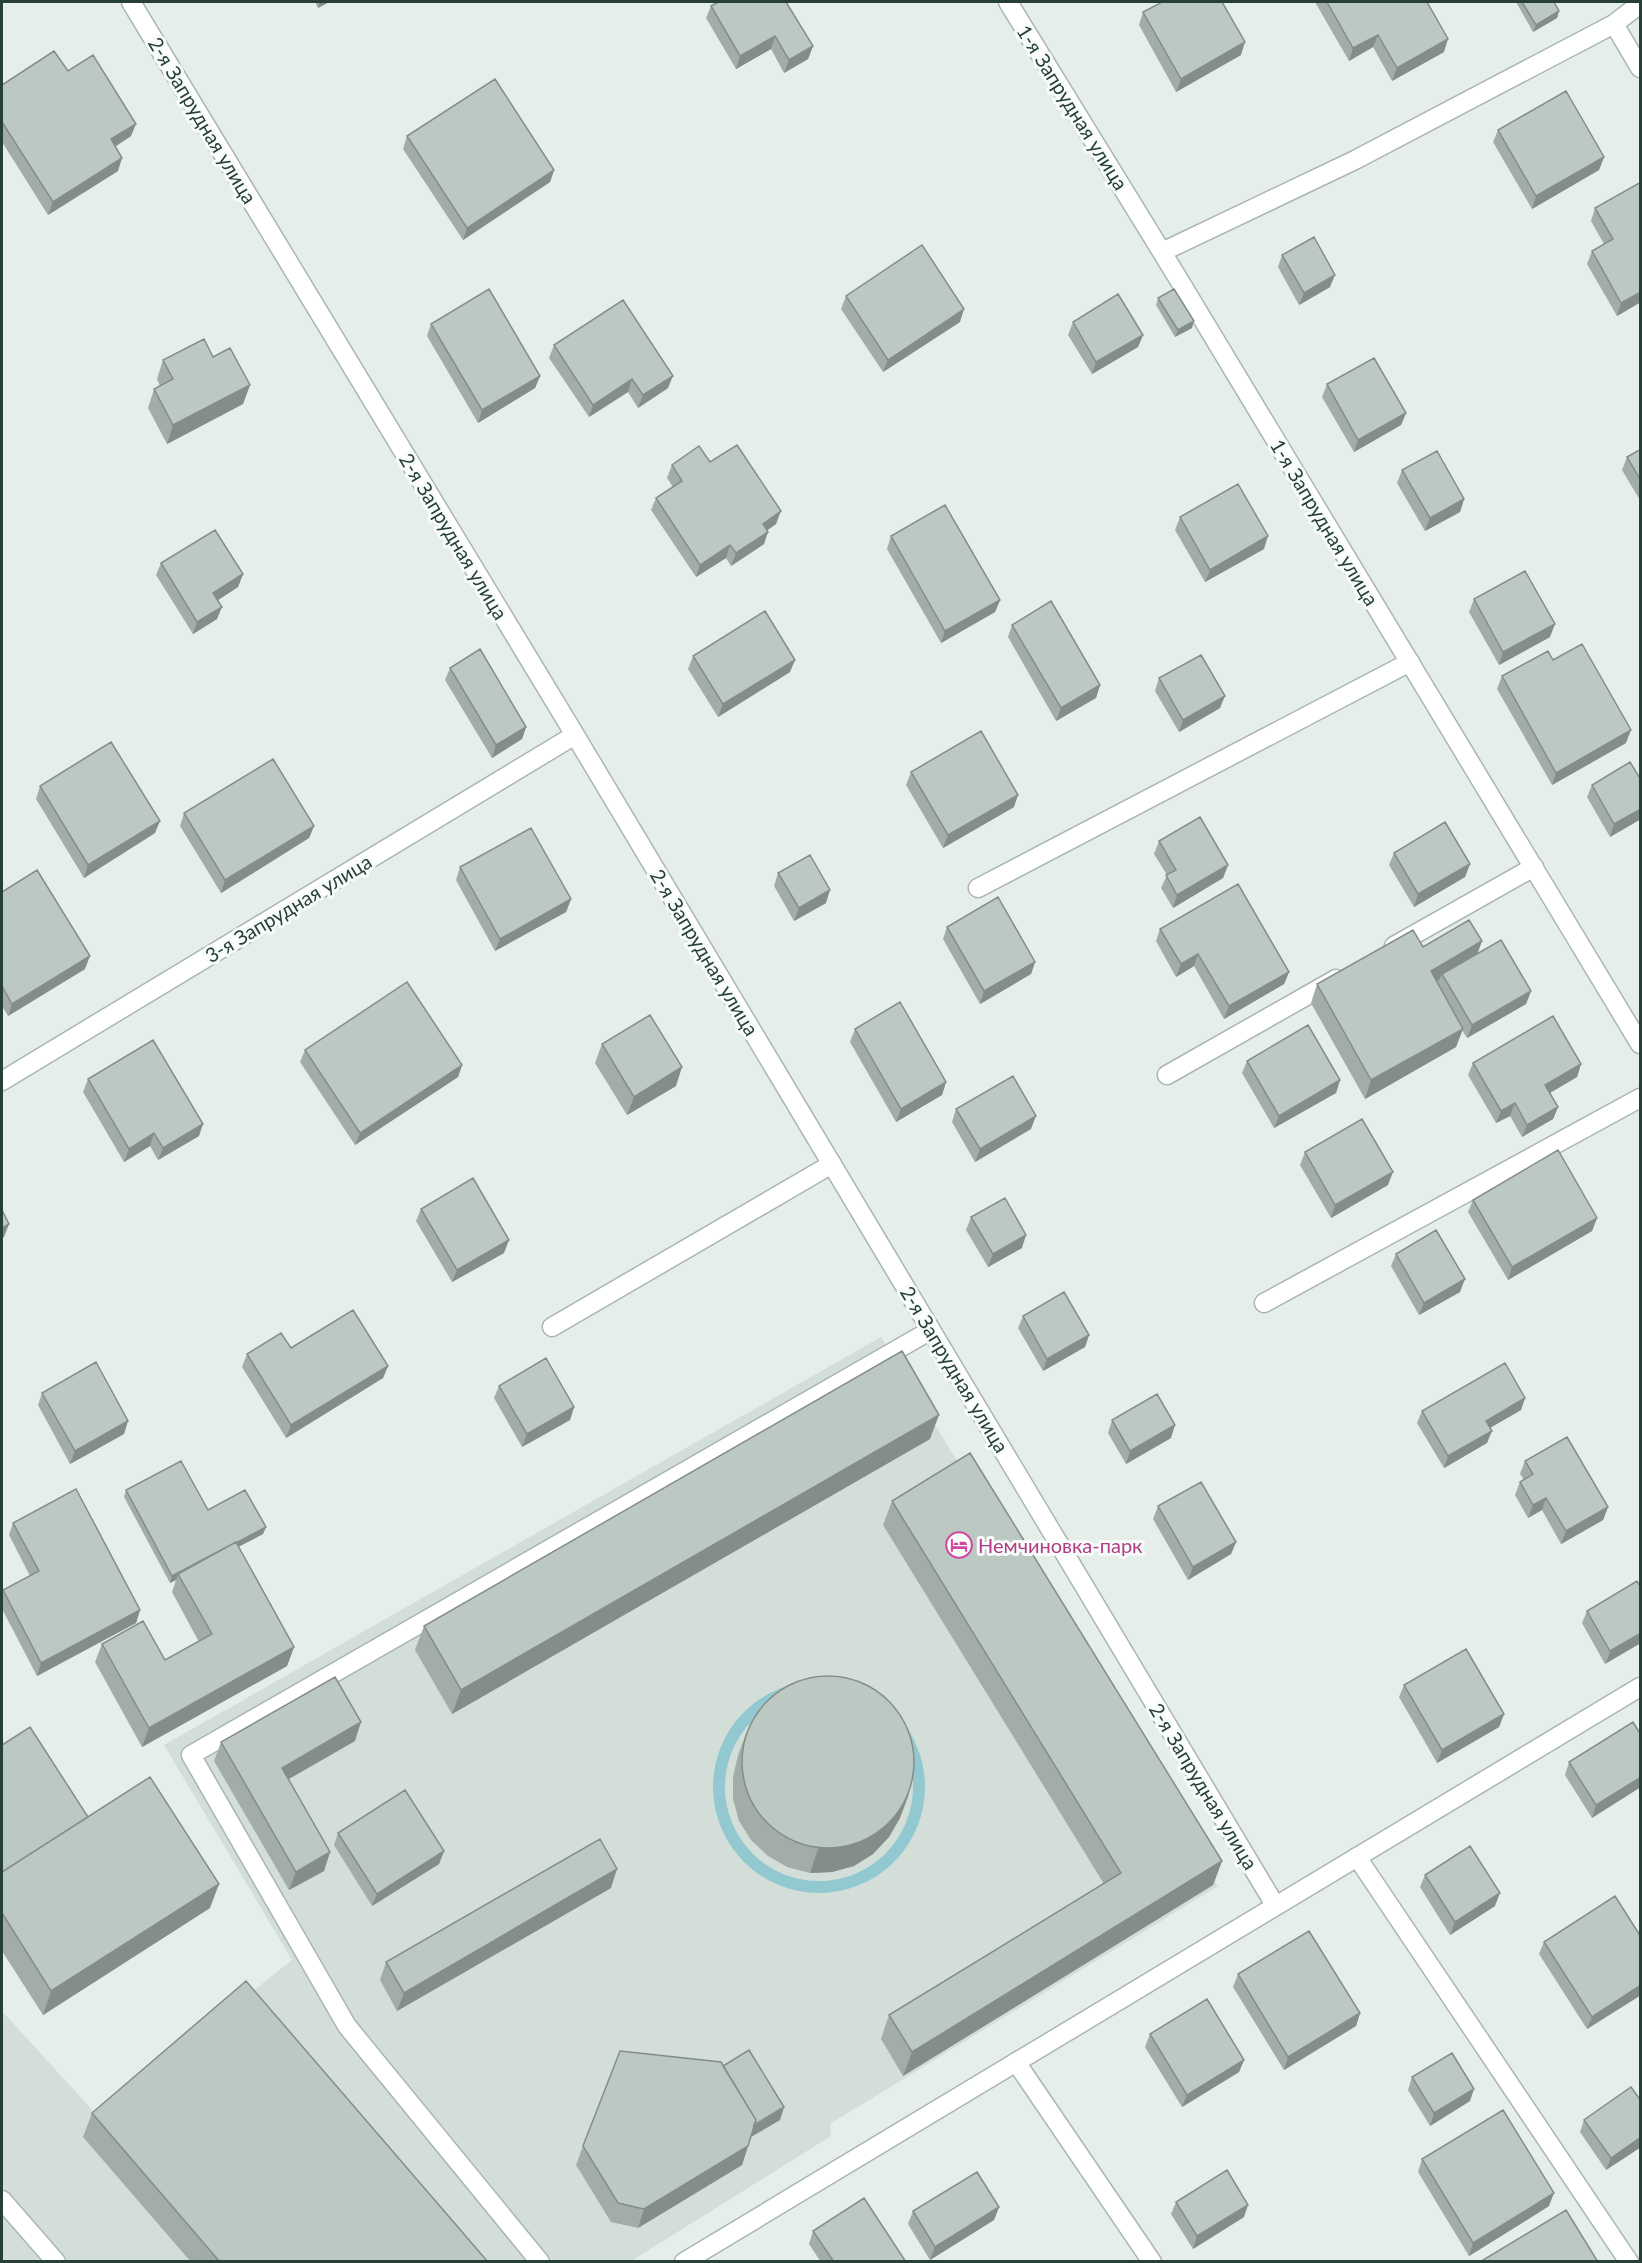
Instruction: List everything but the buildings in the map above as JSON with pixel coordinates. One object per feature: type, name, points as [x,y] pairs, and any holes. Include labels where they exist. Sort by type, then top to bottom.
[{"type":"street","name":"2-я Запрудная улица","points":[[131,2],[575,735],[1275,1905]]},
{"type":"street","name":"1-я Запрудная улица","points":[[1008,2],[1162,252],[1641,1044]]},
{"type":"street","points":[[1162,252],[1355,160],[1614,24],[1641,4]]},
{"type":"street","points":[[1614,24],[1641,68]]},
{"type":"street","points":[[978,888],[1410,662]]},
{"type":"street","name":"3-я Запрудная улица","points":[[2,1081],[575,735]]},
{"type":"street","points":[[1381,954],[1534,867]]},
{"type":"street","points":[[1167,1075],[1350,971]]},
{"type":"street","points":[[1264,1303],[1641,1098]]},
{"type":"street","points":[[552,1327],[832,1164]]},
{"type":"street","points":[[540,2262],[347,2026],[191,1755],[932,1330]]},
{"type":"street","points":[[684,2262],[1641,1687]]},
{"type":"street","points":[[1357,1857],[1629,2262]]},
{"type":"street","points":[[1016,2062],[1152,2262]]},
{"type":"street","points":[[2,2200],[56,2262]]},
{"type":"shaded area","points":[[881,1337],[1218,1886],[830,2124],[831,2136],[631,2261],[481,2261],[244,1998],[292,1960],[164,1745]]},
{"type":"shaded area","points":[[2,2011],[95,2113],[470,2261],[2,2261]]},
{"type":"waterway","points":[[809,1687],[829,1687],[857,1694],[890,1716],[912,1749],[919,1777],[919,1787],[919,1797],[912,1825],[890,1858],[857,1880],[829,1887],[809,1887],[781,1880],[763,1870],[742,1851],[723,1816],[719,1797],[719,1777],[726,1749],[736,1731],[755,1710],[790,1691],[809,1687]]},
{"type":"place","name":"Немчиновка-парк","points":[[959,1545]]}]
